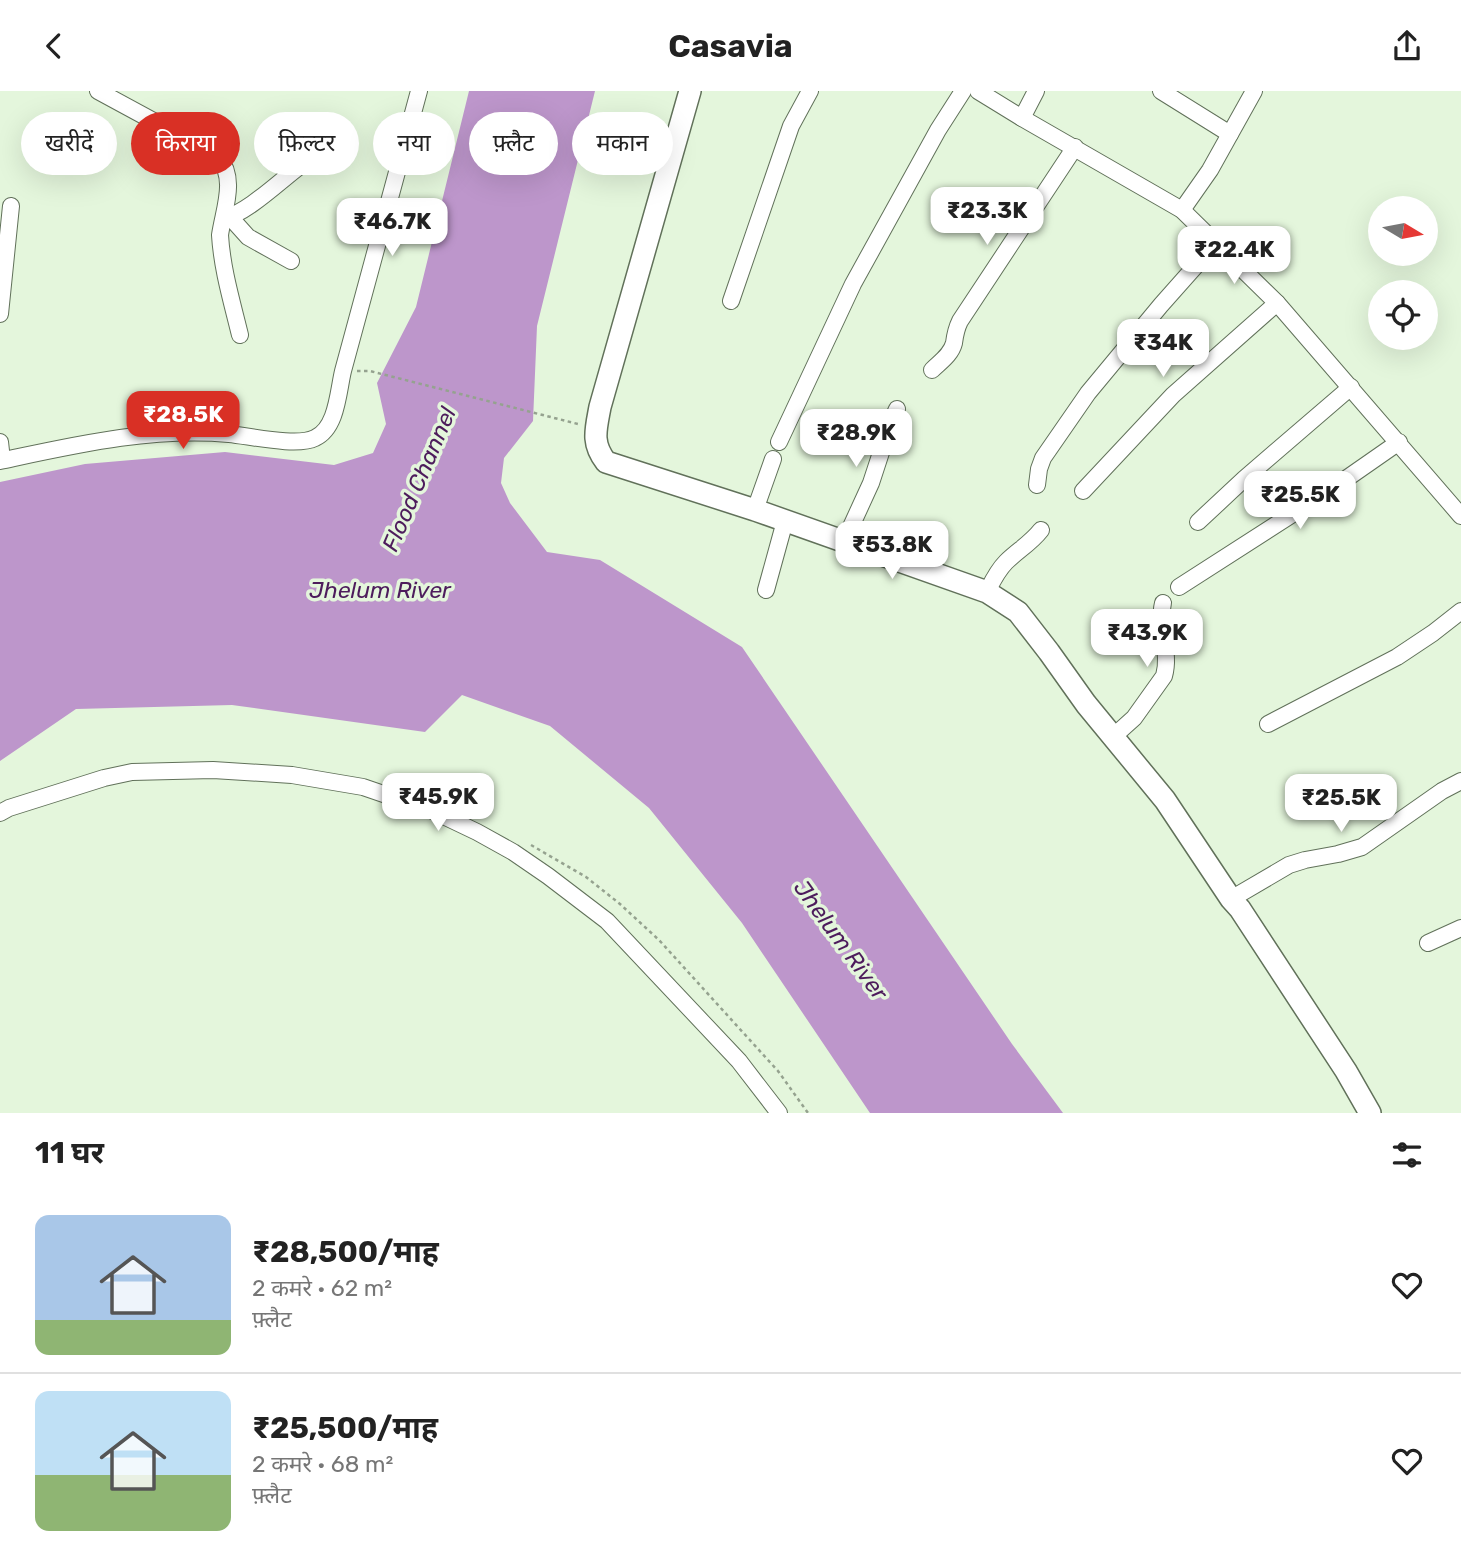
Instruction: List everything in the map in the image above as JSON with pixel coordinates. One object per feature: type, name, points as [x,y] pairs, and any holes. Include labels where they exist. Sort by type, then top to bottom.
[{"type":"main road","points":[[690,91],[600,407],[596,428],[597,450],[606,462],[755,510],[987,593],[1018,612],[1086,703],[1165,800],[1240,909],[1346,1071],[1370,1113]]},
{"type":"street","points":[[98,91],[218,156],[227,169],[227,217],[220,235],[240,335]]},
{"type":"street","points":[[0,442],[1,461],[89,443],[172,433],[229,434],[301,441],[323,433],[332,417],[419,91]]},
{"type":"street","points":[[731,301],[781,152],[791,126],[810,91]]},
{"type":"street","points":[[779,442],[853,284],[938,130],[963,91]]},
{"type":"street","points":[[978,91],[1182,210],[1277,303],[1461,516]]},
{"type":"street","points":[[1022,118],[1036,91]]},
{"type":"street","points":[[1161,91],[1230,134]]},
{"type":"street","points":[[1182,210],[1210,170],[1254,91]]},
{"type":"street","points":[[932,370],[948,355],[954,343],[956,327],[1075,147]]},
{"type":"street","points":[[227,217],[246,208],[288,175]]},
{"type":"street","points":[[0,314],[11,206]]},
{"type":"street","points":[[227,217],[248,237],[291,261]]},
{"type":"street","points":[[1037,485],[1043,458],[1088,393],[1216,243]]},
{"type":"street","points":[[1083,491],[1173,395],[1277,303]]},
{"type":"street","points":[[1198,521],[1351,387]]},
{"type":"street","points":[[845,542],[871,483],[887,431],[897,409]]},
{"type":"street","points":[[1179,587],[1399,442]]},
{"type":"street","points":[[755,510],[773,459]]},
{"type":"street","points":[[766,590],[785,521]]},
{"type":"street","points":[[987,593],[1007,560],[1027,546],[1041,530]]},
{"type":"street","points":[[1114,736],[1134,717],[1167,668],[1160,621],[1163,603]]},
{"type":"street","points":[[1268,724],[1397,657],[1461,611]]},
{"type":"street","points":[[0,813],[92,782],[132,772],[213,770],[292,775],[363,787],[433,811],[513,852],[607,921],[739,1061],[779,1113]]},
{"type":"street","points":[[1231,899],[1289,865],[1362,847],[1442,791],[1461,781]]},
{"type":"street","points":[[1428,943],[1461,929]]},
{"type":"path","points":[[370,371],[572,422]]},
{"type":"path","points":[[529,843],[586,877],[659,940],[778,1071],[808,1113]]},
{"type":"water","name":"Jhelum River","points":[[469,91],[595,91],[590,112],[572,112],[572,175],[574,175],[537,326],[533,421],[504,458],[501,483],[510,503],[547,552],[600,560],[742,647],[1012,1044],[1063,1113],[870,1113],[742,923],[649,808],[550,726],[462,695],[425,732],[232,705],[76,709],[0,761],[0,482],[85,464],[225,452],[334,465],[373,453],[386,424],[377,383],[416,307],[448,175],[455,175],[455,148]]},
{"type":"water label","name":"Flood Channel","points":[[419,479]]}]
